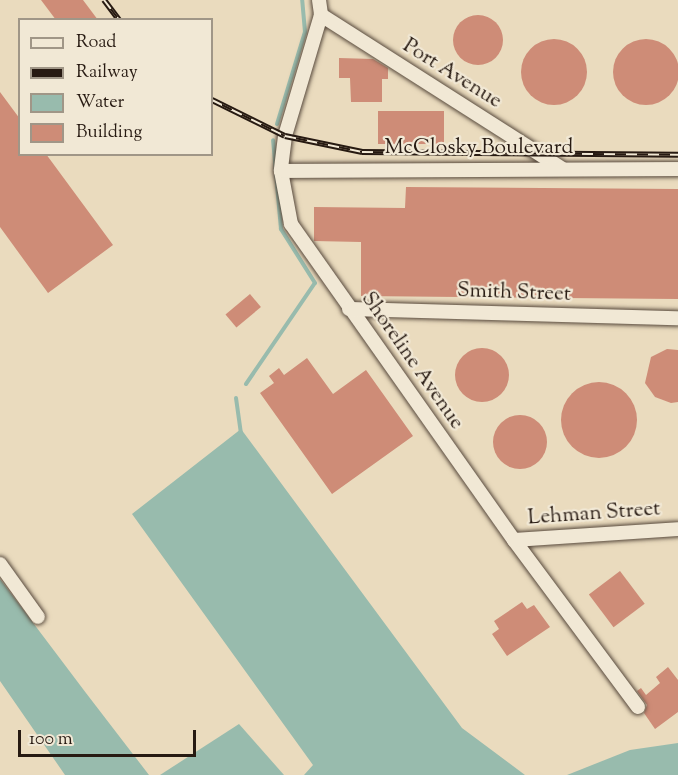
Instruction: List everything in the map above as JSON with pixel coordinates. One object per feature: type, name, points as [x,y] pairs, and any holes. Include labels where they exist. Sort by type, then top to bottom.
[{"type":"street","name":"Shoreline Avenue","points":[[319,0],[321,15],[285,136],[281,171],[291,224],[514,540],[638,707]]},
{"type":"street","name":"Port Avenue","points":[[321,15],[561,168]]},
{"type":"street","name":"McClosky Boulevard","points":[[281,171],[678,169]]},
{"type":"street","name":"Smith Street","points":[[349,309],[678,318]]},
{"type":"street","name":"Lehman Street","points":[[514,540],[678,529]]},
{"type":"street","points":[[0,564],[38,617]]},
{"type":"water","points":[[241,429],[462,728],[525,775],[304,775],[313,765],[132,514]]},
{"type":"water","points":[[0,579],[149,775],[65,775],[0,681]]},
{"type":"water","points":[[239,724],[284,775],[160,775]]},
{"type":"water","points":[[678,743],[678,775],[567,775],[630,750]]},
{"type":"building","points":[[41,0],[83,0],[96,18],[54,18]]},
{"type":"building","points":[[473,15],[483,15],[496,22],[503,35],[503,45],[496,58],[483,65],[473,65],[464,61],[457,54],[453,45],[453,35],[457,26],[464,19]]},
{"type":"building","points":[[554,39],[566,42],[577,49],[584,60],[587,72],[584,84],[577,95],[566,102],[554,105],[542,102],[531,95],[524,84],[521,72],[524,60],[531,49],[542,42]]},
{"type":"building","points":[[646,39],[659,42],[669,49],[676,59],[679,72],[676,85],[669,95],[659,102],[646,105],[633,102],[623,95],[616,85],[613,72],[616,59],[623,49],[633,42]]},
{"type":"building","points":[[339,58],[373,59],[388,68],[388,79],[382,79],[382,102],[351,102],[350,78],[339,78]]},
{"type":"building","points":[[0,92],[18,116],[18,156],[47,156],[113,245],[48,293],[0,227]]},
{"type":"building","points":[[378,111],[444,111],[444,144],[378,144]]},
{"type":"building","points":[[406,187],[678,189],[678,299],[361,296],[361,242],[314,241],[314,207],[405,208]]},
{"type":"building","points":[[250,294],[261,307],[236,328],[225,315]]},
{"type":"building","points":[[477,348],[487,348],[497,352],[505,360],[509,375],[505,390],[497,398],[487,402],[477,402],[467,398],[459,390],[455,380],[455,370],[459,360],[467,352]]},
{"type":"building","points":[[667,349],[678,350],[678,402],[671,403],[655,397],[645,383],[651,357]]},
{"type":"building","points":[[307,358],[333,394],[366,370],[413,436],[332,494],[260,393],[274,383],[269,376],[279,368],[284,375]]},
{"type":"building","points":[[599,382],[613,385],[626,393],[634,406],[637,420],[634,434],[626,447],[613,455],[599,458],[585,455],[572,447],[564,434],[561,420],[564,406],[572,393],[585,385]]},
{"type":"building","points":[[520,415],[530,417],[539,423],[545,432],[547,442],[545,452],[539,461],[530,467],[520,469],[510,467],[501,461],[495,452],[493,442],[495,432],[501,423],[510,417]]},
{"type":"building","points":[[620,571],[645,604],[614,627],[589,594]]},
{"type":"building","points":[[522,602],[527,609],[534,605],[550,627],[507,656],[492,634],[499,629],[494,621]]},
{"type":"building","points":[[668,667],[678,680],[678,712],[655,729],[644,713],[647,705],[637,691],[641,688],[646,695],[660,683],[656,677]]},
{"type":"waterway","points":[[277,124],[305,32],[302,0]]},
{"type":"waterway","points":[[246,384],[315,283],[281,229],[273,140]]},
{"type":"waterway","points":[[236,398],[241,433]]},
{"type":"railway","points":[[104,0],[118,18]]},
{"type":"railway","points":[[213,100],[285,136],[362,152],[678,155]]}]
